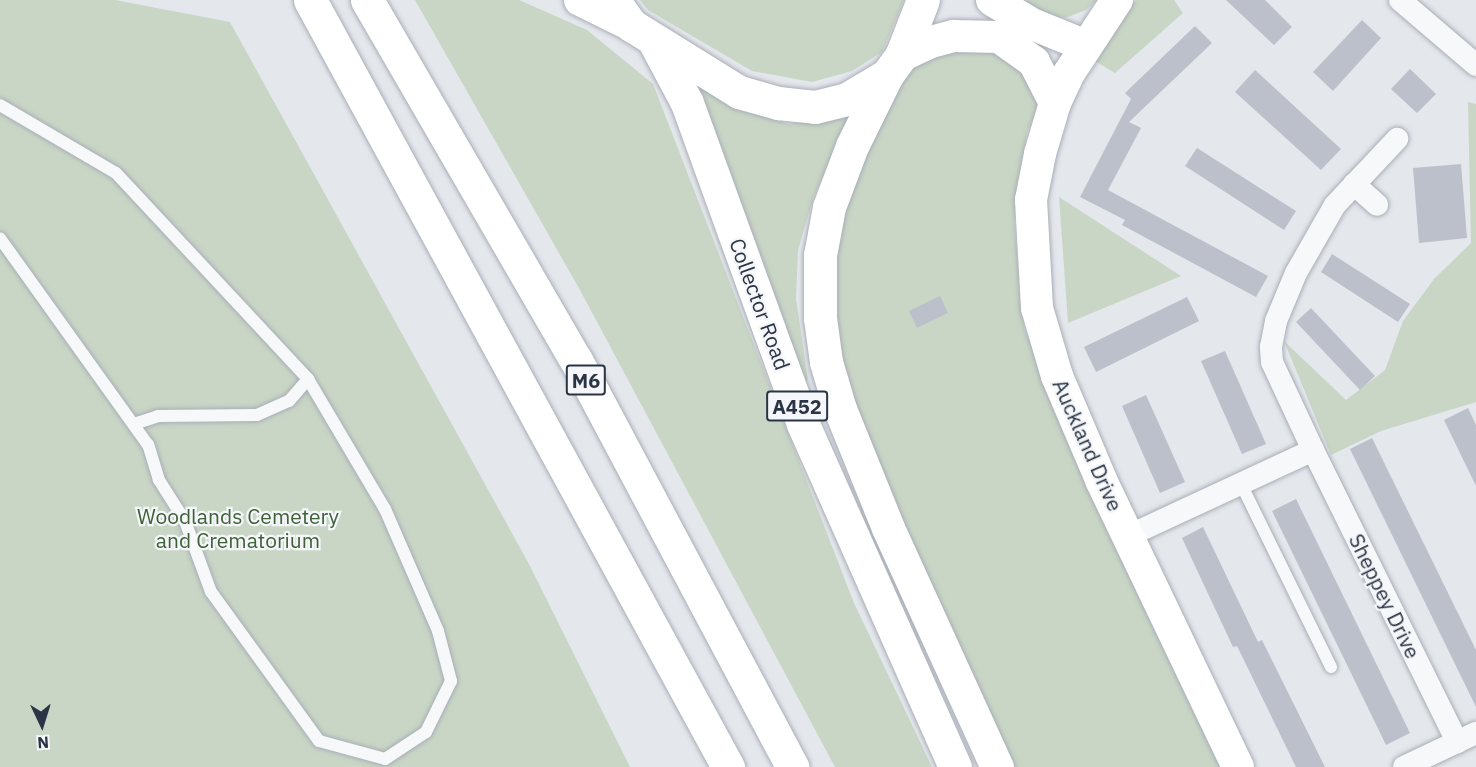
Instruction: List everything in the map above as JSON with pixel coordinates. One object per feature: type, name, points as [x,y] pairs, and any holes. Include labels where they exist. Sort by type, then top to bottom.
[{"type":"highway","points":[[310,0],[728,767]]},
{"type":"highway","name":"M6","points":[[367,0],[576,360],[792,767]]},
{"type":"highway","name":"A452","points":[[894,66],[923,0]]},
{"type":"highway","points":[[632,21],[739,92],[778,103],[815,107],[847,99],[894,66]]},
{"type":"highway","name":"Collector Road","points":[[632,21],[687,103],[804,424],[955,767]]},
{"type":"highway","name":"Collector Road","points":[[894,66],[852,146],[829,207],[820,255],[820,318],[826,362],[840,409],[888,528],[997,767]]},
{"type":"street","points":[[580,0],[632,21]]},
{"type":"street","points":[[992,0],[1032,24],[1084,45]]},
{"type":"street","name":"Auckland Drive","points":[[1117,0],[1084,45],[1054,103],[1031,200],[1037,308],[1057,376],[1128,536],[1238,767]]},
{"type":"street","points":[[1400,0],[1476,65]]},
{"type":"street","points":[[894,66],[931,42],[954,36],[999,37],[1034,62],[1054,103]]},
{"type":"street","name":"Sheppey Drive","points":[[1397,139],[1335,205],[1296,273],[1279,308],[1272,336],[1272,362],[1313,450],[1466,737]]},
{"type":"street","points":[[1354,184],[1377,205]]},
{"type":"street","points":[[1128,536],[1313,450]]},
{"type":"street","points":[[1404,767],[1466,737]]},
{"type":"lane","points":[[0,105],[116,172],[308,379],[385,509],[438,631],[451,681],[426,732],[385,759],[319,741],[211,592],[185,521],[159,480],[148,445],[0,238]]},
{"type":"lane","points":[[134,424],[158,416],[257,415],[289,401],[308,379]]},
{"type":"lane","points":[[1241,484],[1330,667]]},
{"type":"green space","name":"Woodlands Cemetery and Crematorium","points":[[0,0],[115,0],[230,22],[529,564],[630,767],[0,767]]},
{"type":"green space","points":[[415,0],[519,0],[587,30],[653,84],[854,603],[932,767],[835,767],[580,290]]},
{"type":"green space","points":[[640,0],[904,0],[882,52],[852,71],[812,82],[752,71],[648,10]]},
{"type":"green space","points":[[1014,0],[1097,0],[1086,10],[1065,18],[1038,13]]},
{"type":"green space","points":[[1137,0],[1174,0],[1183,13],[1115,73],[1090,58],[1117,19]]},
{"type":"green space","points":[[988,45],[1025,65],[1039,106],[1027,132],[1014,221],[1024,328],[1137,594],[1220,767],[1015,767],[850,403],[839,354],[834,260],[853,171],[895,92],[917,64],[941,48]]},
{"type":"green space","points":[[693,83],[742,109],[789,124],[848,114],[849,120],[814,196],[798,250],[796,299],[808,379],[804,386]]},
{"type":"green space","points":[[1468,102],[1476,104],[1476,402],[1381,431],[1331,455],[1284,341],[1346,400],[1385,370],[1403,321],[1434,279],[1471,243]]},
{"type":"green space","points":[[1059,197],[1181,276],[1068,323]]},
{"type":"building","points":[[1226,0],[1265,0],[1292,27],[1274,45]]},
{"type":"building","points":[[1362,20],[1381,38],[1333,91],[1313,72]]},
{"type":"building","points":[[1195,26],[1212,43],[1129,122],[1141,128],[1108,190],[1268,276],[1256,297],[1122,225],[1125,220],[1080,197],[1131,99],[1125,93]]},
{"type":"building","points":[[1410,69],[1436,94],[1417,113],[1391,89]]},
{"type":"building","points":[[1255,70],[1341,149],[1321,170],[1235,92]]},
{"type":"building","points":[[1197,148],[1296,211],[1284,230],[1185,166]]},
{"type":"building","points":[[1461,164],[1467,238],[1419,243],[1413,168]]},
{"type":"building","points":[[1332,254],[1410,304],[1398,322],[1321,272]]},
{"type":"building","points":[[940,296],[948,313],[917,328],[909,311]]},
{"type":"building","points":[[1187,297],[1199,321],[1096,372],[1084,347]]},
{"type":"building","points":[[1311,308],[1375,376],[1360,390],[1296,322]]},
{"type":"building","points":[[1225,351],[1266,444],[1242,454],[1201,361]]},
{"type":"building","points":[[1146,395],[1185,482],[1160,493],[1122,406]]},
{"type":"building","points":[[1468,408],[1476,425],[1476,486],[1444,420]]},
{"type":"building","points":[[1372,438],[1476,650],[1476,707],[1350,449]]},
{"type":"building","points":[[1296,499],[1410,733],[1386,745],[1272,511]]},
{"type":"building","points":[[1203,527],[1258,642],[1262,640],[1325,767],[1296,767],[1237,646],[1233,647],[1182,538]]}]
